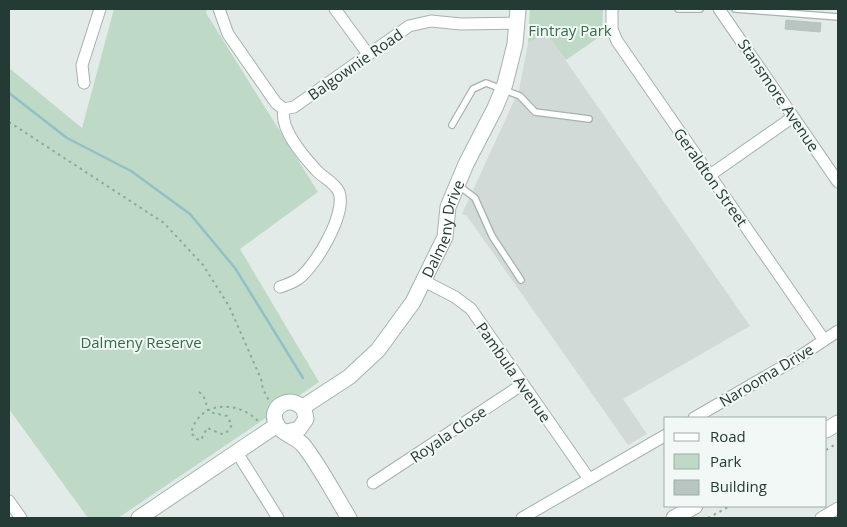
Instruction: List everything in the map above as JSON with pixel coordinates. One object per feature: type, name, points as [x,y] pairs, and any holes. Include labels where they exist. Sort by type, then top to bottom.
[{"type":"street","points":[[84,83],[83,60],[100,9]]},
{"type":"street","points":[[219,9],[228,34],[276,103],[284,109],[283,115],[287,128],[309,162],[338,191],[340,203],[332,230],[312,264],[297,280],[280,287]]},
{"type":"street","points":[[335,9],[368,54]]},
{"type":"street","name":"Geraldton Street","points":[[612,9],[612,29],[617,41],[824,340]]},
{"type":"street","name":"Stansmore Avenue","points":[[719,9],[838,182]]},
{"type":"street","name":"Balgownie Road","points":[[284,109],[294,107],[409,26],[422,22],[461,24],[518,16]]},
{"type":"street","name":"Dalmeny Drive","points":[[304,415],[378,350],[404,317],[424,281],[444,237],[448,207],[466,164],[503,89],[512,58],[518,16]]},
{"type":"street","points":[[710,175],[793,117]]},
{"type":"street","name":"Pambula Avenue","points":[[424,281],[466,304],[589,479]]},
{"type":"street","name":"Narooma Drive","points":[[696,417],[838,331]]},
{"type":"street","name":"Royala Close","points":[[373,483],[523,384]]},
{"type":"street","points":[[276,430],[275,413],[282,403],[295,402],[304,415],[320,454],[359,518]]},
{"type":"street","points":[[139,518],[236,451],[276,430],[299,429],[304,415]]},
{"type":"street","points":[[827,429],[838,422]]},
{"type":"street","points":[[276,430],[303,444],[349,518]]},
{"type":"street","points":[[522,518],[664,436]]},
{"type":"street","points":[[236,451],[278,518]]},
{"type":"street","points":[[9,501],[21,518]]},
{"type":"street","points":[[674,518],[693,507]]},
{"type":"street","points":[[821,518],[838,508]]},
{"type":"lane","points":[[678,9],[700,9]]},
{"type":"lane","points":[[735,9],[838,17]]},
{"type":"lane","points":[[452,125],[473,89],[486,83],[520,96],[534,112],[589,119]]},
{"type":"lane","points":[[458,185],[475,198],[492,236],[521,280]]},
{"type":"path","points":[[9,122],[164,223],[203,266],[228,306],[270,402]]},
{"type":"path","points":[[199,392],[206,398],[208,410],[214,414],[227,416],[231,428],[222,434],[207,428],[201,440],[197,439],[191,433],[197,418],[208,410],[233,406],[276,430]]},
{"type":"path","points":[[827,449],[838,442]]},
{"type":"path","points":[[708,518],[728,507]]},
{"type":"shaded area","points":[[546,32],[750,326],[623,399],[647,434],[628,445],[467,216],[462,214],[519,90],[528,43]]},
{"type":"green space","name":"Dalmeny Reserve","points":[[114,9],[207,9],[206,13],[318,192],[240,249],[319,382],[118,518],[88,518],[9,409],[9,68],[82,128]]},
{"type":"green space","name":"Fintray Park","points":[[530,9],[603,9],[602,35],[566,60],[546,33],[528,43]]},
{"type":"building","points":[[786,20],[821,23],[820,32],[785,29]]},
{"type":"waterway","points":[[9,93],[67,138],[131,171],[190,214],[235,268],[303,378]]}]
